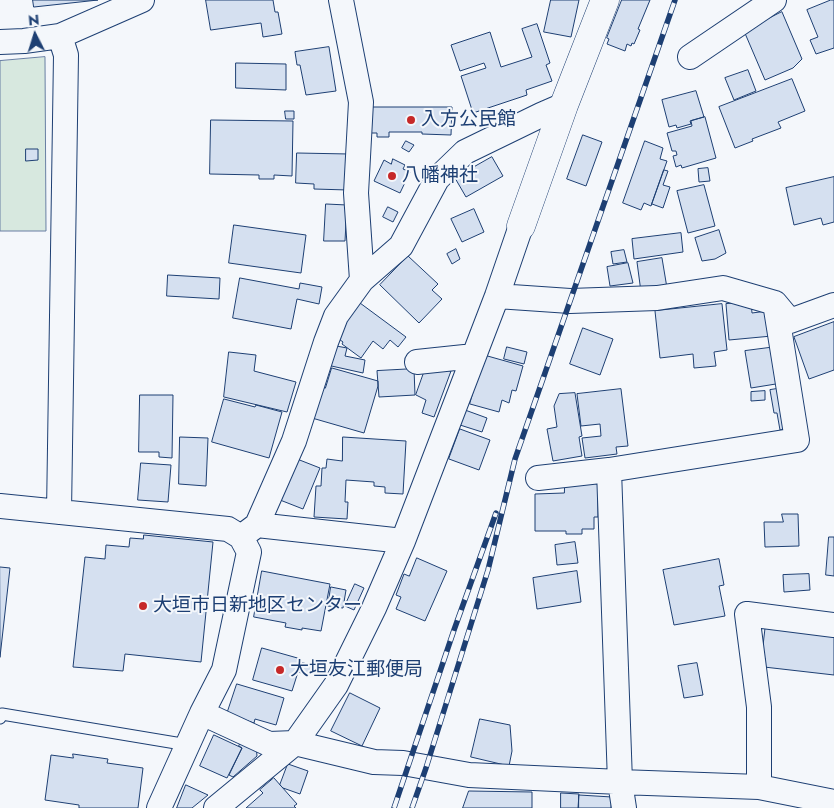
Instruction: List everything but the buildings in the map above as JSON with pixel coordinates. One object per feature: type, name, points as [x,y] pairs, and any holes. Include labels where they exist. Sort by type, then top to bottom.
[{"type":"street","points":[[0,42],[60,36],[142,0]]},
{"type":"street","points":[[341,0],[361,102],[356,193],[362,280]]},
{"type":"street","points":[[216,808],[295,743],[336,685],[374,608],[403,541],[497,296],[564,105],[605,0]]},
{"type":"street","points":[[690,57],[775,0]]},
{"type":"street","points":[[59,512],[66,55],[60,36]]},
{"type":"street","points":[[159,808],[202,713],[224,670],[249,552],[249,531],[294,441],[336,316],[362,280],[401,246],[436,179],[465,152],[564,105]]},
{"type":"street","points":[[497,296],[570,301],[647,299],[723,288],[775,303],[790,321],[834,305]]},
{"type":"street","points":[[538,478],[609,470],[797,440],[775,303]]},
{"type":"street","points":[[417,362],[474,356]]},
{"type":"street","points":[[609,470],[620,782],[624,808]]},
{"type":"street","points":[[0,506],[249,531],[403,541]]},
{"type":"street","points":[[759,787],[759,706],[747,614],[834,625]]},
{"type":"street","points":[[202,713],[269,744],[295,743],[374,762],[403,763],[469,774],[759,787],[834,802]]},
{"type":"lane","points":[[0,718],[2,714],[188,745]]},
{"type":"shaded area","points":[[45,57],[46,231],[0,231],[0,61]]},
{"type":"railway","points":[[412,808],[488,570],[515,459],[675,0]]},
{"type":"railway","points":[[394,808],[496,513]]},
{"type":"place","name":"入方公民館","points":[[411,120]]},
{"type":"place","name":"八幡神社","points":[[392,176]]},
{"type":"place","name":"大垣市日新地区センター","points":[[143,606]]},
{"type":"place","name":"大垣友江郵便局","points":[[280,670]]}]
